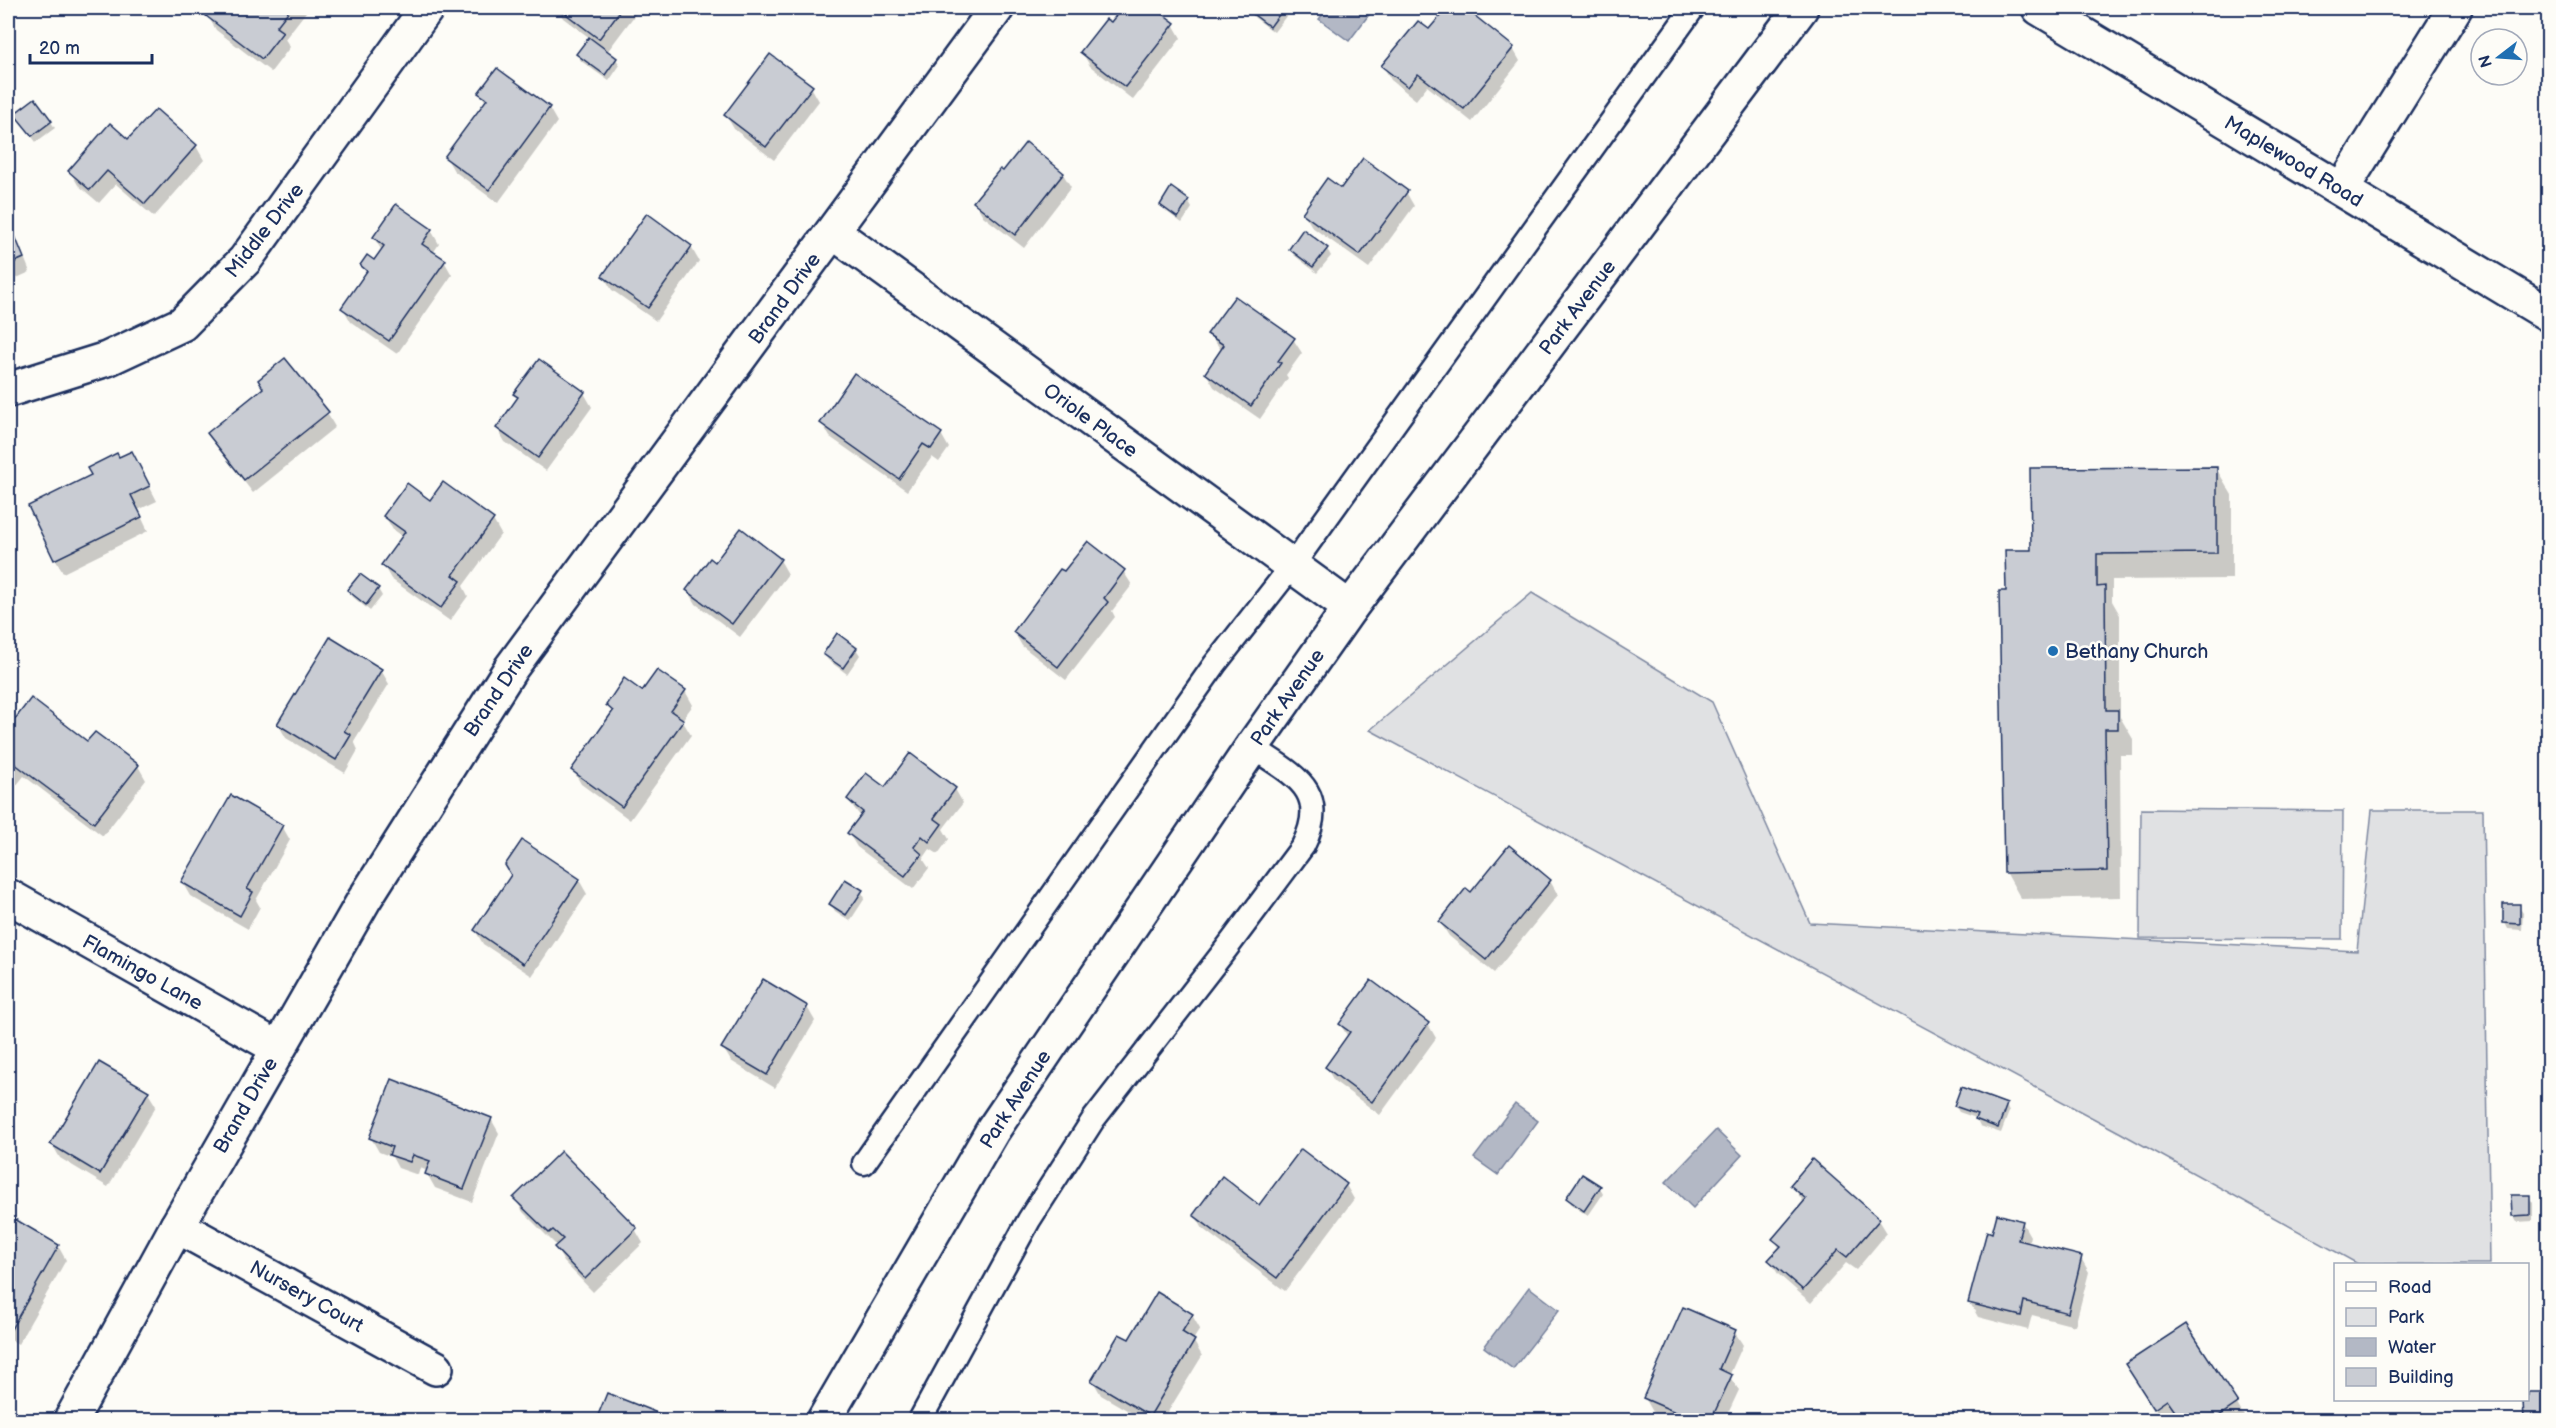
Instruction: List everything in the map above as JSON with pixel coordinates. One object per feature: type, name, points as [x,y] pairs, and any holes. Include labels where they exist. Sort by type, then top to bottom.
[{"type":"street","name":"Middle Drive","points":[[8,390],[107,359],[182,324],[245,260],[427,8]]},
{"type":"street","name":"Brand Drive","points":[[71,1420],[177,1226],[364,900],[511,668],[997,8]]},
{"type":"street","name":"Park Avenue","points":[[824,1420],[993,1130],[1252,747],[1350,608],[1801,8]]},
{"type":"street","name":"Maplewood Road","points":[[2039,8],[2548,314]]},
{"type":"street","points":[[2342,189],[2455,8]]},
{"type":"street","name":"Oriole Place","points":[[833,232],[1350,608]]},
{"type":"street","name":"Flamingo Lane","points":[[8,896],[278,1048]]},
{"type":"street","name":"Nursery Court","points":[[177,1226],[436,1368]]},
{"type":"lane","points":[[864,1163],[1215,664],[1292,566],[1693,8]]},
{"type":"lane","points":[[920,1420],[1029,1220],[1093,1120],[1303,846],[1312,827],[1314,811],[1302,781],[1252,747]]},
{"type":"green space","points":[[1532,593],[1712,702],[1810,923],[2357,951],[2372,810],[2483,810],[2490,1263],[2356,1263],[2119,1132],[1370,730]]},
{"type":"green space","points":[[2141,809],[2343,811],[2342,939],[2140,938]]},
{"type":"water","points":[[1328,8],[1374,8],[1349,41],[1319,19]]},
{"type":"water","points":[[1515,1104],[1538,1121],[1498,1175],[1474,1158]]},
{"type":"water","points":[[1716,1130],[1742,1155],[1693,1208],[1666,1182]]},
{"type":"water","points":[[1529,1287],[1559,1310],[1513,1369],[1484,1347]]},
{"type":"building","points":[[213,8],[291,8],[276,27],[283,32],[262,59],[206,16]]},
{"type":"building","points":[[558,8],[622,8],[599,39]]},
{"type":"building","points":[[1122,8],[1155,8],[1175,23],[1125,87],[1080,52],[1106,19],[1111,22]]},
{"type":"building","points":[[1251,8],[1284,8],[1270,27],[1249,11]]},
{"type":"building","points":[[1447,8],[1465,8],[1514,47],[1464,109],[1418,74],[1408,87],[1381,66],[1418,21],[1429,29]]},
{"type":"building","points":[[589,37],[617,58],[605,75],[576,54]]},
{"type":"building","points":[[770,54],[813,86],[766,147],[724,115]]},
{"type":"building","points":[[497,68],[550,107],[489,190],[444,157],[487,99],[478,93]]},
{"type":"building","points":[[35,98],[52,121],[32,136],[14,114]]},
{"type":"building","points":[[156,109],[197,145],[145,204],[107,171],[90,190],[68,171],[110,123],[128,139]]},
{"type":"building","points":[[1026,142],[1064,173],[1015,235],[973,202],[1000,169],[1003,171]]},
{"type":"building","points":[[1363,158],[1408,191],[1360,255],[1302,213],[1327,178],[1341,188]]},
{"type":"building","points":[[1171,187],[1189,200],[1178,218],[1160,205]]},
{"type":"building","points":[[396,204],[432,229],[422,244],[446,260],[389,341],[341,308],[367,271],[360,265],[367,255],[374,260],[384,246],[373,237]]},
{"type":"building","points":[[647,213],[692,246],[648,308],[602,276]]},
{"type":"building","points":[[8,219],[24,258],[8,265]]},
{"type":"building","points":[[1303,229],[1328,248],[1313,267],[1289,249]]},
{"type":"building","points":[[1235,296],[1295,338],[1278,361],[1281,363],[1251,406],[1205,373],[1224,345],[1207,334]]},
{"type":"building","points":[[285,358],[329,412],[244,480],[207,433],[263,388],[258,380]]},
{"type":"building","points":[[539,359],[585,392],[538,458],[496,428],[518,397],[513,394]]},
{"type":"building","points":[[854,373],[942,433],[931,449],[923,444],[899,479],[820,423]]},
{"type":"building","points":[[132,451],[150,486],[131,495],[142,517],[54,560],[28,506],[91,475],[87,468],[117,453],[119,457]]},
{"type":"building","name":"Bethany Church","points":[[2217,467],[2217,553],[2097,554],[2097,587],[2105,586],[2106,710],[2118,710],[2118,729],[2105,729],[2107,871],[2004,873],[1999,591],[2006,591],[2005,550],[2031,550],[2030,468]]},
{"type":"building","points":[[443,482],[494,519],[453,575],[461,581],[441,608],[381,565],[405,532],[383,516],[407,483],[430,500]]},
{"type":"building","points":[[741,528],[781,559],[732,624],[686,590],[710,558],[715,562]]},
{"type":"building","points":[[1088,541],[1125,570],[1104,598],[1108,602],[1058,667],[1013,632],[1060,569],[1064,571]]},
{"type":"building","points":[[360,574],[379,588],[366,605],[347,590]]},
{"type":"building","points":[[837,633],[857,648],[843,668],[823,654]]},
{"type":"building","points":[[330,637],[382,669],[344,731],[351,735],[336,760],[277,724]]},
{"type":"building","points":[[657,670],[686,690],[671,711],[684,720],[622,807],[571,770],[613,711],[606,705],[624,678],[642,691]]},
{"type":"building","points":[[31,698],[87,741],[95,732],[139,765],[94,823],[15,764],[8,773],[8,728]]},
{"type":"building","points":[[910,753],[956,788],[934,818],[942,824],[929,842],[922,836],[914,847],[922,854],[905,876],[847,833],[863,812],[847,799],[866,773],[885,787]]},
{"type":"building","points":[[231,795],[283,825],[247,889],[253,892],[240,916],[181,882]]},
{"type":"building","points":[[522,840],[580,879],[523,964],[474,930],[511,875],[505,865]]},
{"type":"building","points":[[1509,845],[1551,880],[1486,960],[1439,922],[1466,888],[1471,892]]},
{"type":"building","points":[[845,879],[863,890],[846,915],[829,904]]},
{"type":"building","points":[[2503,904],[2520,904],[2520,924],[2503,923]]},
{"type":"building","points":[[763,979],[808,1006],[767,1075],[721,1048]]},
{"type":"building","points":[[1371,980],[1429,1023],[1372,1102],[1325,1067],[1350,1032],[1339,1024]]},
{"type":"building","points":[[99,1062],[149,1091],[100,1174],[50,1144]]},
{"type":"building","points":[[392,1079],[492,1118],[464,1189],[425,1174],[430,1161],[413,1155],[410,1162],[389,1155],[392,1147],[369,1138]]},
{"type":"building","points":[[1961,1087],[2007,1104],[1998,1128],[1975,1119],[1977,1114],[1954,1106]]},
{"type":"building","points":[[1301,1149],[1347,1184],[1277,1278],[1193,1215],[1222,1176],[1259,1205]]},
{"type":"building","points":[[561,1151],[637,1228],[585,1279],[554,1247],[563,1239],[553,1230],[549,1233],[513,1198]]},
{"type":"building","points":[[1812,1159],[1880,1219],[1847,1257],[1838,1250],[1803,1290],[1768,1260],[1781,1246],[1772,1239],[1806,1199],[1790,1185]]},
{"type":"building","points":[[1582,1174],[1601,1186],[1584,1211],[1566,1198]]},
{"type":"building","points":[[2511,1195],[2530,1195],[2530,1215],[2512,1216]]},
{"type":"building","points":[[1997,1214],[2023,1221],[2018,1240],[2082,1256],[2068,1313],[2024,1301],[2021,1316],[1968,1303],[1987,1231],[1992,1233]]},
{"type":"building","points":[[8,1215],[59,1245],[10,1331],[8,1329]]},
{"type":"building","points":[[1157,1292],[1193,1314],[1182,1332],[1195,1340],[1150,1416],[1091,1381],[1119,1334],[1129,1339]]},
{"type":"building","points":[[1683,1307],[1736,1330],[1719,1369],[1732,1375],[1711,1420],[1694,1420],[1643,1398]]},
{"type":"building","points":[[2186,1324],[2238,1403],[2213,1420],[2181,1420],[2167,1400],[2154,1409],[2125,1364]]},
{"type":"building","points":[[2529,1392],[2546,1392],[2546,1420],[2524,1420],[2523,1401],[2529,1401]]},
{"type":"building","points":[[607,1393],[670,1418],[669,1420],[596,1420]]},
{"type":"place","name":"Bethany Church","points":[[2053,651]]}]
